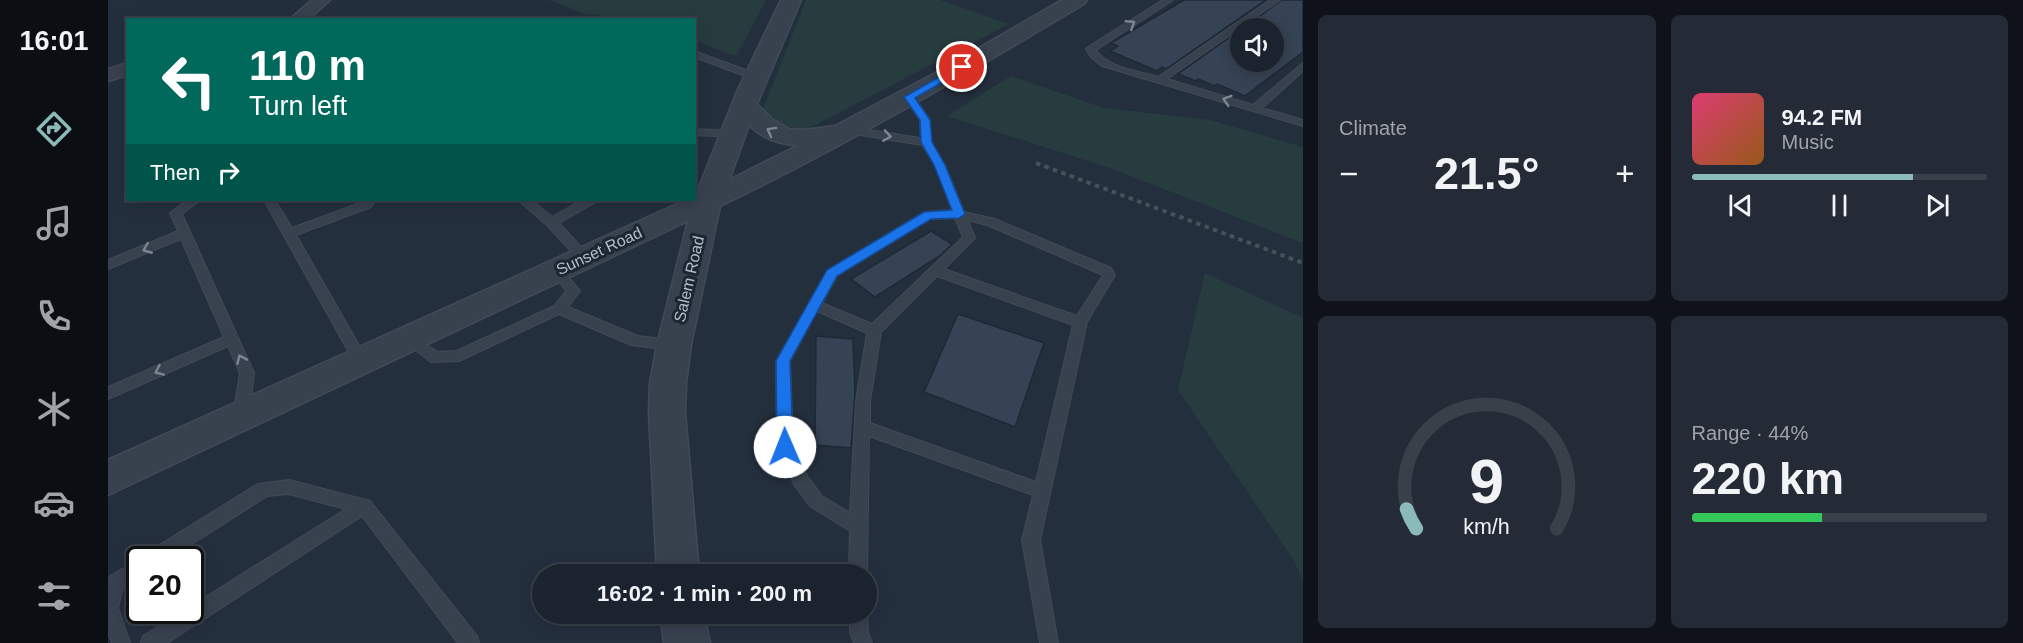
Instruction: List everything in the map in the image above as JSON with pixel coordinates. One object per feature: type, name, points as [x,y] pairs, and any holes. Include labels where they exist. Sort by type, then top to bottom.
[{"type":"street","points":[[300,18],[322,0]]},
{"type":"street","name":"Salem Road","points":[[677,564],[666,412],[668,383],[675,345],[707,201],[744,104],[791,0]]},
{"type":"street","name":"Sunset Road","points":[[108,478],[769,172],[909,97],[1067,2]]},
{"type":"street","points":[[108,75],[126,70]]},
{"type":"street","points":[[744,104],[762,127],[780,136],[818,136],[848,130]]},
{"type":"street","points":[[684,624],[687,643]]},
{"type":"lane","points":[[1169,0],[1091,49],[1094,55],[1105,63],[1303,123]]},
{"type":"lane","points":[[1160,80],[1276,0]]},
{"type":"lane","points":[[696,55],[756,76]]},
{"type":"lane","points":[[1255,109],[1303,66]]},
{"type":"lane","points":[[858,564],[863,401],[874,330],[969,238],[940,165],[926,142],[925,120],[909,97]]},
{"type":"lane","points":[[848,130],[926,142]]},
{"type":"lane","points":[[696,132],[733,134]]},
{"type":"lane","points":[[193,201],[176,213],[247,373],[241,416]]},
{"type":"lane","points":[[271,201],[361,361]]},
{"type":"lane","points":[[289,233],[367,204],[365,201]]},
{"type":"lane","points":[[408,339],[436,358],[459,356],[559,309],[573,291],[570,264],[551,222],[525,201]]},
{"type":"lane","points":[[551,222],[588,201]]},
{"type":"lane","points":[[858,527],[816,501],[801,481],[785,447],[783,361],[832,273],[928,215],[959,214],[991,222],[1107,271],[1110,275],[1080,322],[1031,540],[1049,643]]},
{"type":"lane","points":[[108,265],[185,233]]},
{"type":"lane","points":[[936,271],[1080,322]]},
{"type":"lane","points":[[814,305],[874,330]]},
{"type":"lane","points":[[559,309],[636,341],[675,345]]},
{"type":"lane","points":[[108,393],[232,339]]},
{"type":"lane","points":[[862,427],[1042,491]]},
{"type":"lane","points":[[173,546],[264,489],[289,487],[364,506],[470,643]]},
{"type":"lane","points":[[150,643],[364,506]]},
{"type":"lane","points":[[122,643],[109,608],[116,582],[126,576]]},
{"type":"lane","points":[[859,624],[863,643]]},
{"type":"path","points":[[1036,163],[1303,263]]},
{"type":"green space","points":[[550,0],[766,0],[736,56],[696,41],[696,18],[616,18],[585,14]]},
{"type":"green space","points":[[806,0],[940,0],[1009,24],[806,130],[781,125],[761,114]]},
{"type":"green space","points":[[1011,76],[1104,108],[1210,120],[1303,147],[1303,243],[1110,168],[947,116]]},
{"type":"green space","points":[[1205,273],[1303,318],[1303,580],[1293,559],[1178,390]]},
{"type":"building","points":[[1184,0],[1266,0],[1240,18],[1230,18],[1230,25],[1166,69],[1162,67],[1157,71],[1110,51],[1118,46],[1111,43]]},
{"type":"building","points":[[1282,0],[1303,0],[1303,52],[1284,66],[1284,18],[1257,18]]},
{"type":"building","points":[[1230,37],[1230,72],[1277,72],[1245,96],[1217,84],[1214,86],[1178,74]]},
{"type":"building","points":[[931,231],[952,244],[941,255],[875,297],[851,279]]},
{"type":"building","points":[[958,314],[1044,343],[1015,427],[924,392]]},
{"type":"building","points":[[816,336],[853,339],[855,393],[851,448],[815,445]]},
{"type":"route","points":[[785,447],[783,361],[832,273],[928,215],[959,214],[940,165],[926,142],[925,120],[909,97],[962,67]]}]
